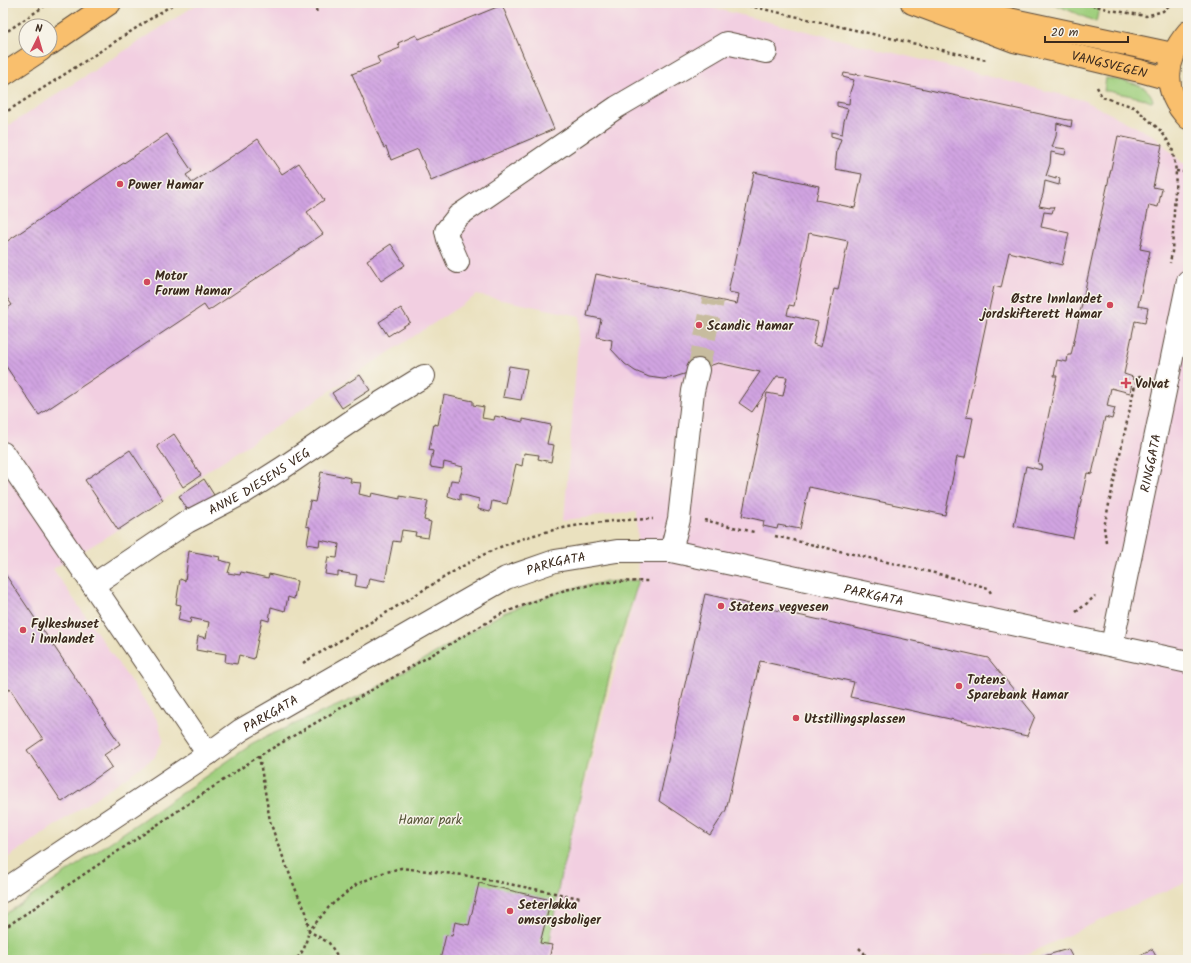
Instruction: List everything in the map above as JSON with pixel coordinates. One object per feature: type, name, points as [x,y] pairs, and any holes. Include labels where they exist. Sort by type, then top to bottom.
[{"type":"highway","points":[[58,39],[110,3]]},
{"type":"highway","name":"VANGSVEGEN","points":[[912,3],[1014,40],[1169,79]]},
{"type":"highway","name":"VANGSVEGEN","points":[[917,3],[1004,18],[1173,54]]},
{"type":"highway","points":[[1188,32],[1173,54],[1169,79],[1171,91],[1176,102],[1188,118]]},
{"type":"highway","points":[[3,75],[29,58]]},
{"type":"street","points":[[458,262],[446,231],[458,216],[617,107],[726,43],[766,52]]},
{"type":"street","name":"RINGGATA","points":[[1112,645],[1183,331],[1188,281]]},
{"type":"street","points":[[671,550],[679,519],[693,391],[698,370]]},
{"type":"street","name":"ANNE DIESENS VEG","points":[[93,585],[187,522],[243,493],[359,416],[424,376]]},
{"type":"street","points":[[5,460],[93,585],[208,754]]},
{"type":"street","name":"PARKGATA","points":[[3,891],[208,754],[241,730],[506,578],[555,561],[617,551],[671,550],[1188,662]]},
{"type":"path","points":[[3,34],[49,3]]},
{"type":"path","points":[[3,114],[175,3]]},
{"type":"path","points":[[315,3],[317,14]]},
{"type":"path","points":[[737,3],[987,60]]},
{"type":"path","points":[[1086,3],[1110,10],[1146,16],[1163,11],[1172,3]]},
{"type":"path","points":[[1096,85],[1102,97],[1134,107],[1161,131],[1172,147],[1176,171],[1172,252],[1169,267]]},
{"type":"path","points":[[1176,171],[1185,172]]},
{"type":"path","points":[[1107,546],[1104,527],[1135,385],[1144,369]]},
{"type":"path","points":[[775,536],[943,575],[988,588],[992,595]]},
{"type":"path","points":[[3,929],[259,756],[503,613],[565,590],[606,582],[649,581]]},
{"type":"path","points":[[1071,612],[1076,612],[1097,594]]},
{"type":"path","points":[[259,756],[270,821],[297,893],[306,912],[309,931]]},
{"type":"path","points":[[296,960],[304,949],[309,931],[329,907],[357,884],[383,873],[401,868],[463,875],[580,898]]},
{"type":"path","points":[[309,931],[329,943],[340,960]]},
{"type":"path","points":[[859,948],[864,953],[867,960]]},
{"type":"shaded area","points":[[199,3],[693,3],[1083,100],[1156,137],[1182,163],[1188,164],[1188,881],[1023,956],[985,955],[960,960],[547,960],[560,879],[639,580],[637,512],[564,520],[580,316],[477,295],[100,541],[53,569],[158,721],[163,740],[154,758],[3,861],[3,129]]},
{"type":"green space","points":[[1052,3],[1072,3],[1099,8],[1096,22]]},
{"type":"green space","points":[[1106,78],[1141,86],[1151,95],[1153,101],[1151,102],[1141,98],[1104,91]]},
{"type":"green space","name":"Hamar park","points":[[639,580],[613,662],[560,879],[547,960],[3,960],[3,916],[251,745],[272,734],[371,691],[503,613],[565,590],[606,582]]},
{"type":"building","points":[[502,5],[554,129],[431,181],[418,149],[391,160],[386,147],[384,148],[352,74],[380,63],[377,57],[400,48],[398,43],[416,35],[419,39]]},
{"type":"building","points":[[844,73],[856,74],[1072,120],[1071,127],[1057,123],[1056,136],[1052,147],[1066,149],[1065,155],[1051,152],[1050,164],[1046,176],[1056,179],[1056,177],[1060,178],[1059,185],[1045,181],[1039,206],[1050,208],[1054,207],[1052,213],[1044,212],[1041,227],[1069,233],[1062,265],[1009,252],[1001,288],[994,286],[966,417],[973,418],[965,458],[957,457],[945,515],[809,487],[800,529],[778,525],[777,529],[763,526],[764,521],[742,516],[767,393],[783,396],[787,377],[777,376],[752,412],[739,403],[760,372],[718,363],[675,377],[663,379],[649,377],[635,371],[625,364],[611,349],[612,340],[597,337],[601,319],[587,316],[596,274],[737,304],[739,294],[728,292],[754,172],[819,186],[816,200],[855,208],[862,174],[835,169],[837,150],[841,139],[831,136],[831,132],[842,134],[848,109],[837,106],[837,102],[849,104],[850,92],[854,80],[843,77]],"holes":[[[809,233],[848,241],[838,290],[834,289],[821,347],[813,344],[818,322],[787,315],[789,305],[794,306]]]},
{"type":"building","points":[[167,134],[192,171],[186,175],[192,183],[258,139],[282,174],[299,163],[324,200],[307,212],[323,234],[208,311],[204,305],[39,415],[3,362],[3,311],[12,305],[3,292],[3,244]]},
{"type":"building","points":[[1118,136],[1162,145],[1153,187],[1162,189],[1158,207],[1149,205],[1140,249],[1150,251],[1138,306],[1148,308],[1145,323],[1135,321],[1124,374],[1133,377],[1130,393],[1111,388],[1107,406],[1115,408],[1112,419],[1105,417],[1092,474],[1087,473],[1073,538],[1014,526],[1026,466],[1041,470],[1042,464],[1038,464],[1057,376],[1054,376],[1057,360],[1067,362],[1068,355],[1071,355]]},
{"type":"building","points":[[391,244],[405,265],[381,281],[367,260]]},
{"type":"building","points":[[401,308],[410,322],[388,336],[379,322]]},
{"type":"building","points":[[509,366],[527,369],[521,400],[503,397]]},
{"type":"building","points":[[360,375],[370,390],[342,408],[332,393]]},
{"type":"building","points":[[444,395],[473,401],[473,405],[484,407],[482,418],[494,420],[495,416],[523,422],[523,419],[551,425],[547,444],[554,445],[551,462],[538,459],[539,455],[524,453],[522,466],[516,464],[507,504],[492,501],[490,512],[478,509],[479,499],[460,494],[460,500],[448,496],[451,480],[459,481],[463,467],[444,462],[443,469],[430,467],[433,451],[429,450],[434,424],[438,425]]},
{"type":"building","points":[[174,434],[201,475],[183,487],[157,446]]},
{"type":"building","points":[[130,450],[163,500],[118,530],[85,480]]},
{"type":"building","points":[[321,472],[351,478],[350,482],[361,483],[359,494],[371,497],[372,493],[400,499],[400,496],[428,501],[424,520],[431,522],[428,538],[415,536],[416,532],[402,530],[400,542],[393,541],[385,581],[369,578],[367,588],[355,586],[357,575],[338,572],[338,576],[325,574],[328,557],[337,558],[339,544],[320,540],[319,546],[307,544],[310,527],[306,526],[310,501],[315,502]]},
{"type":"building","points":[[204,479],[214,495],[189,512],[179,496]]},
{"type":"building","points":[[189,551],[220,557],[219,560],[231,563],[228,573],[240,575],[241,572],[268,578],[269,574],[297,581],[294,599],[288,597],[285,611],[271,607],[269,621],[262,619],[254,659],[239,655],[237,664],[225,662],[226,654],[196,650],[198,636],[206,638],[209,622],[191,618],[190,623],[178,620],[181,605],[176,604],[180,579],[185,581]]},
{"type":"building","name":"Fylkeshuset i Innlandet","points":[[3,571],[120,744],[104,755],[112,767],[62,802],[27,750],[43,739],[10,689],[3,693]]},
{"type":"building","points":[[705,594],[988,658],[1035,716],[1027,736],[850,697],[854,682],[760,661],[726,810],[710,835],[659,801]]},
{"type":"building","name":"Seterløkka omsorgsboliger","points":[[479,883],[551,900],[540,943],[552,945],[549,960],[440,960],[446,935],[452,936],[455,922],[469,925]]},
{"type":"building","points":[[1068,949],[1074,960],[1034,960],[1034,959]]},
{"type":"building","points":[[1152,949],[1158,960],[1134,960]]},
{"type":"tunnel","points":[[698,370],[713,300]]},
{"type":"place","name":"Power Hamar","points":[[120,184]]},
{"type":"place","name":"Motor Forum Hamar","points":[[147,282]]},
{"type":"place","name":"Østre Innlandet jordskifterett Hamar","points":[[1110,305]]},
{"type":"place","name":"Scandic Hamar","points":[[699,325]]},
{"type":"place","name":"Volvat","points":[[1126,383]]},
{"type":"place","name":"Statens vegvesen","points":[[721,606]]},
{"type":"place","name":"Fylkeshuset i Innlandet","points":[[23,630]]},
{"type":"place","name":"Totens Sparebank Hamar","points":[[959,686]]},
{"type":"place","name":"Utstillingsplassen","points":[[796,718]]},
{"type":"place","name":"Seterløkka omsorgsboliger","points":[[510,911]]}]
